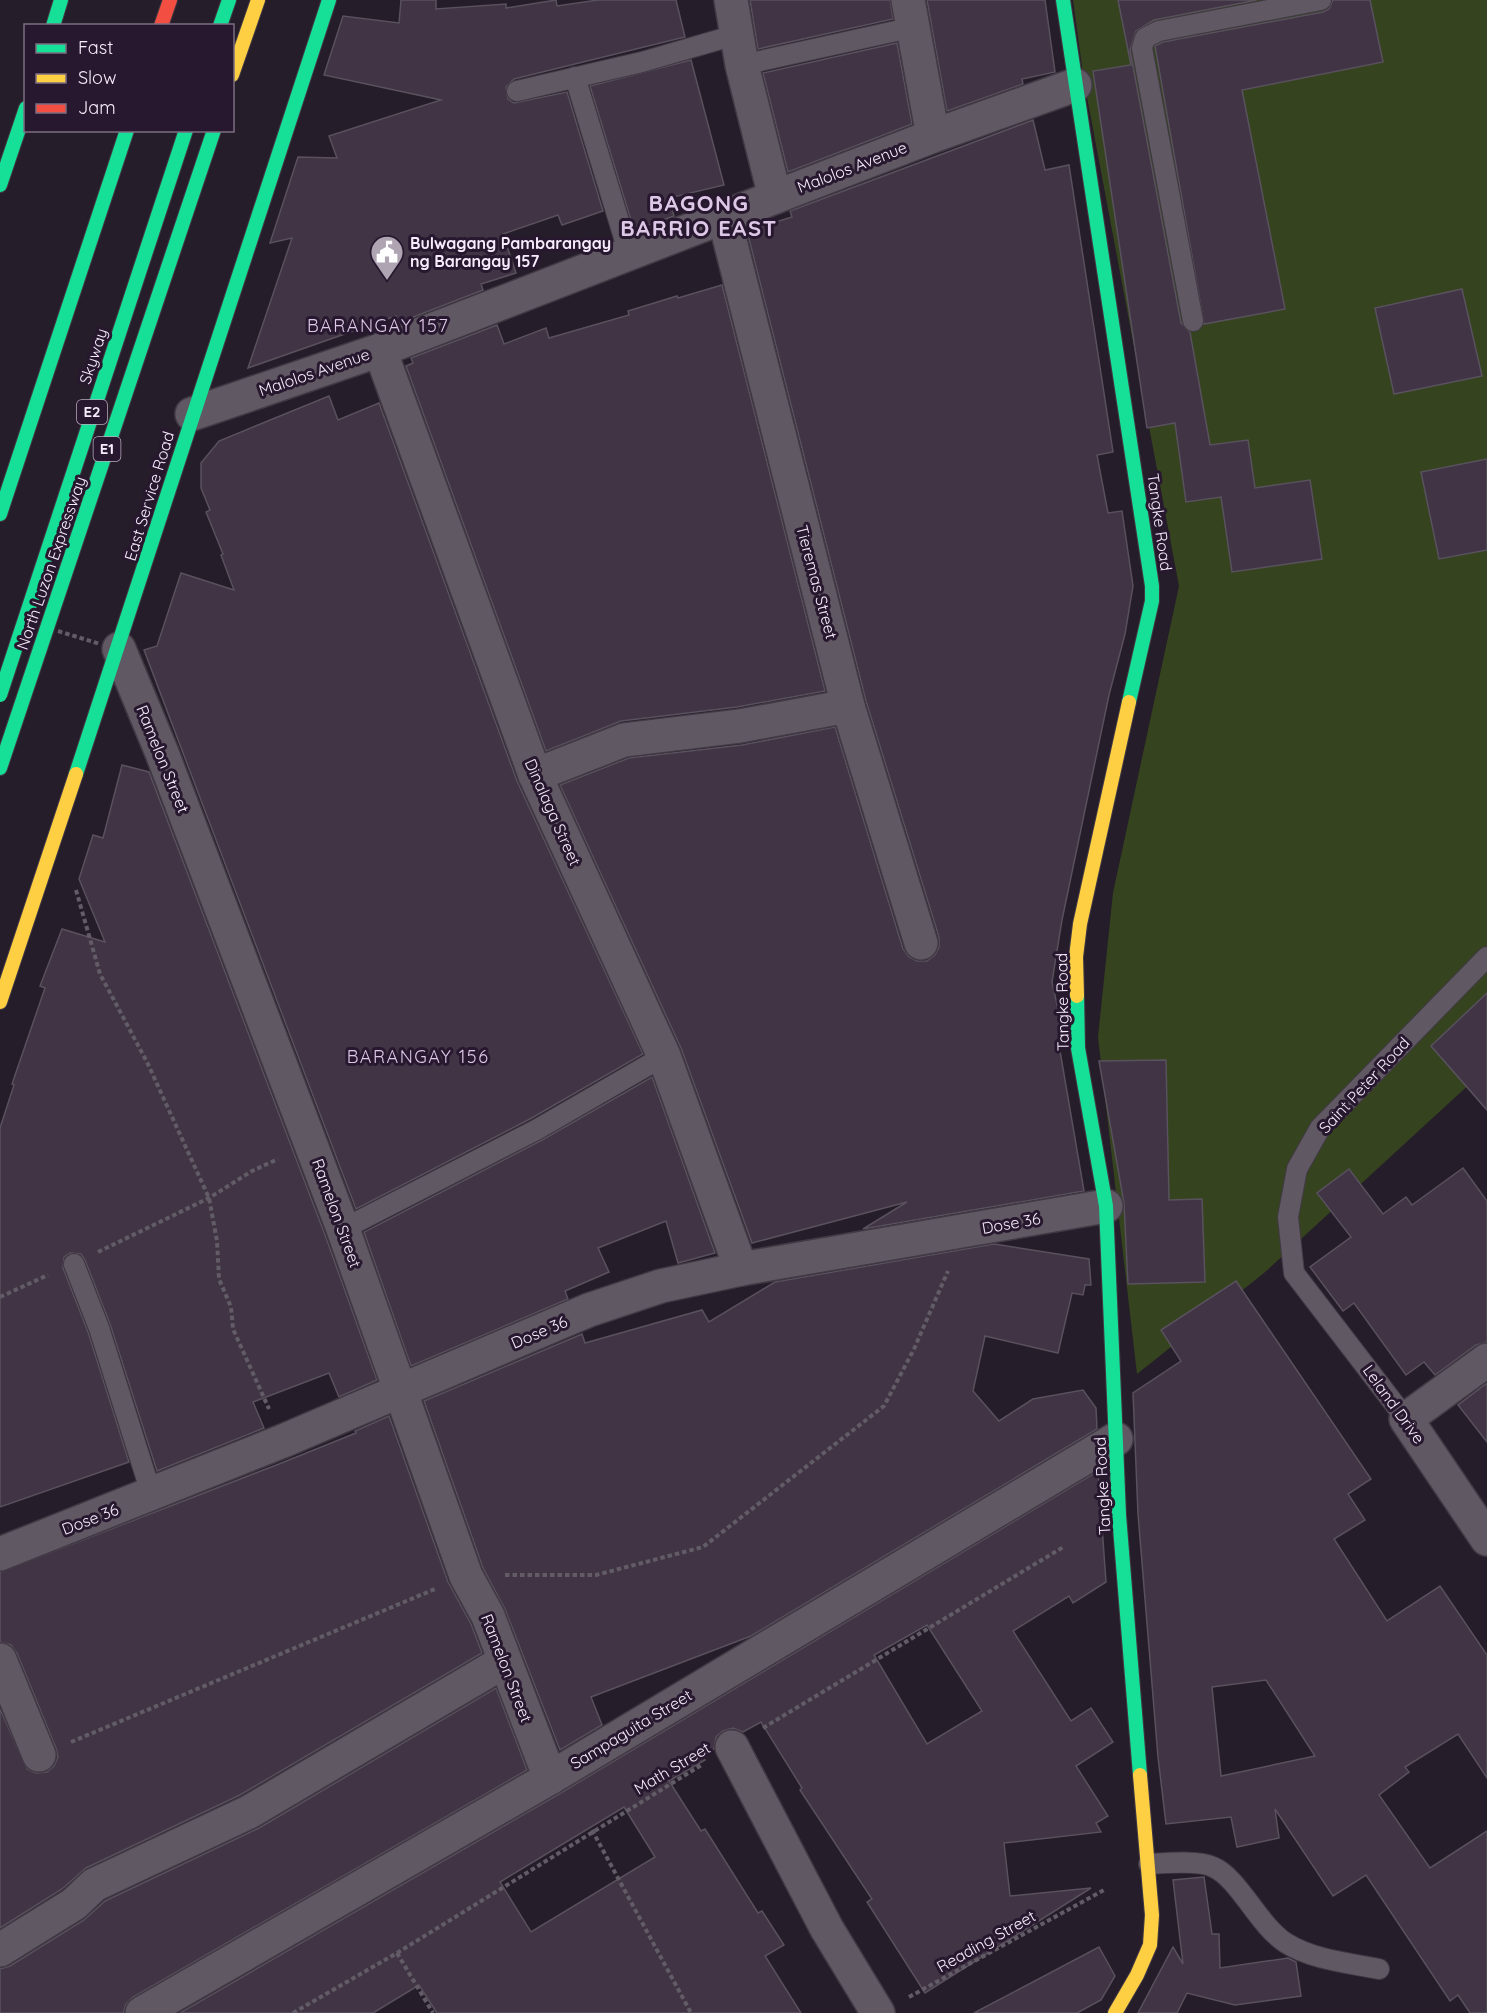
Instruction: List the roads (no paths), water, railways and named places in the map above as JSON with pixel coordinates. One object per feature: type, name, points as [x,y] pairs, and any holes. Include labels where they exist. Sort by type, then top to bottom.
[{"type":"main road","points":[[54,24],[61,0]]},
{"type":"main road","points":[[162,24],[170,0]]},
{"type":"main road","points":[[221,24],[229,0]]},
{"type":"main road","points":[[234,69],[258,0]]},
{"type":"main road","name":"East Service Road","points":[[0,1002],[91,724],[119,650],[192,414],[329,0]]},
{"type":"main road","name":"Tangke Road","points":[[1063,0],[1152,586],[1142,646],[1080,924],[1076,957],[1078,1048],[1106,1206],[1119,1515],[1149,1864],[1150,1945],[1117,2010]]},
{"type":"main road","points":[[0,185],[24,114]]},
{"type":"main road","points":[[0,514],[125,132]]},
{"type":"main road","name":"Skyway","points":[[0,695],[185,132]]},
{"type":"main road","name":"North Luzon Expressway","points":[[0,768],[213,132]]},
{"type":"street","points":[[731,0],[739,50],[775,197]]},
{"type":"street","points":[[911,14],[933,136]]},
{"type":"street","name":"Malolos Avenue","points":[[192,414],[380,350],[933,136],[1075,85]]},
{"type":"street","name":"Tieremas Street","points":[[724,217],[848,706],[921,943]]},
{"type":"street","name":"Dinalaga Street","points":[[380,350],[536,775],[664,1056],[741,1269]]},
{"type":"street","name":"Ramelon Street","points":[[119,650],[162,753],[313,1148],[466,1576],[488,1616],[549,1778]]},
{"type":"street","points":[[536,775],[624,740],[740,726],[848,706]]},
{"type":"street","name":"Dose 36","points":[[0,1554],[152,1496],[589,1310],[661,1286],[741,1269],[1106,1206]]},
{"type":"street","points":[[1406,1419],[1487,1360]]},
{"type":"street","name":"Leland Drive","points":[[1406,1419],[1487,1539]]},
{"type":"street","name":"Sampaguita Street","points":[[142,2013],[549,1778],[1116,1439]]},
{"type":"street","points":[[0,1660],[39,1755]]},
{"type":"street","points":[[0,1950],[74,1904],[94,1885],[249,1812],[506,1661]]},
{"type":"street","points":[[732,1747],[827,1929],[889,2007]]},
{"type":"lane","points":[[1193,321],[1142,48],[1145,38],[1159,32],[1321,0]]},
{"type":"lane","points":[[517,91],[642,62],[739,50],[911,14]]},
{"type":"lane","points":[[574,77],[629,254]]},
{"type":"lane","name":"Saint Peter Road","points":[[1294,1273],[1288,1217],[1297,1169],[1320,1128],[1487,957]]},
{"type":"lane","points":[[343,1229],[536,1130],[664,1056]]},
{"type":"lane","points":[[74,1264],[99,1328],[152,1496]]},
{"type":"lane","name":"Leland Drive","points":[[1294,1273],[1406,1419]]},
{"type":"lane","points":[[1149,1864],[1213,1866],[1229,1878],[1266,1926],[1287,1943],[1317,1956],[1379,1969]]},
{"type":"place","name":"Bulwagang Pambarangay ng Barangay 157","points":[[387,281]]},
{"type":"district","name":"BAGONG BARRIO EAST","points":[[699,216]]},
{"type":"district","name":"BARANGAY 157","points":[[378,326]]},
{"type":"district","name":"BARANGAY 156","points":[[418,1057]]}]
